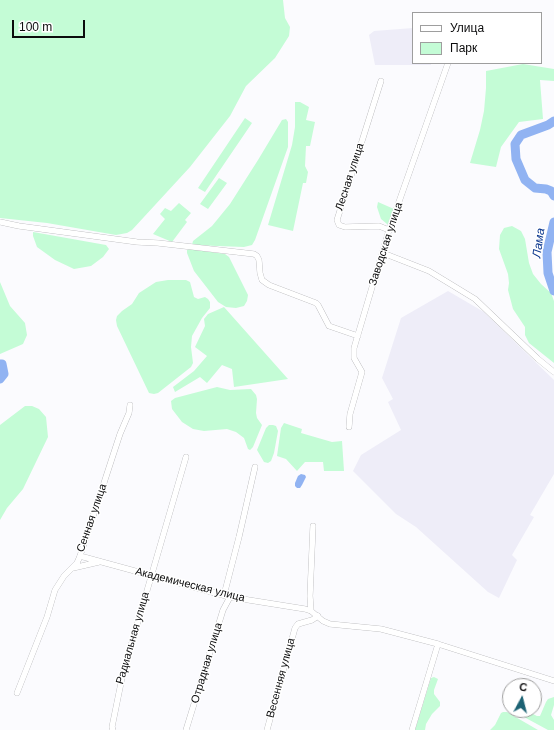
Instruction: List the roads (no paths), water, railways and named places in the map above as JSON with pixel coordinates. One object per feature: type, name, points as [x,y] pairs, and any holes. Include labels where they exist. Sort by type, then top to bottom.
[{"type":"street","name":"Заводская улица","points":[[349,427],[350,414],[362,372],[353,354],[389,230],[448,64]]},
{"type":"street","name":"Лесная улица","points":[[381,80],[337,220],[339,224],[345,227],[379,226],[389,230]]},
{"type":"street","points":[[0,222],[18,226],[137,242],[254,254],[259,260],[262,280],[269,285],[316,303],[329,326],[358,336]]},
{"type":"street","points":[[383,253],[429,271],[475,299],[538,359],[554,372]]},
{"type":"street","name":"Сенная улица","points":[[17,692],[55,590],[80,556],[120,434],[129,413],[130,405]]},
{"type":"street","name":"Радиальная улица","points":[[113,728],[123,673],[186,457]]},
{"type":"street","points":[[224,595],[255,467]]},
{"type":"street","points":[[311,611],[310,596],[313,526]]},
{"type":"street","name":"Академическая улица","points":[[80,556],[230,597],[311,611],[323,621],[330,624],[381,629],[438,644],[554,682]]},
{"type":"street","points":[[72,568],[100,562]]},
{"type":"street","name":"Отрадная улица","points":[[186,730],[223,610],[230,597]]},
{"type":"street","name":"Весенняя улица","points":[[267,730],[295,628],[298,624],[312,620],[318,616]]},
{"type":"street","points":[[412,730],[438,644]]},
{"type":"water","points":[[301,474],[305,475],[306,477],[300,488],[297,488],[295,483],[298,476]]},
{"type":"waterway","name":"Лама","points":[[554,121],[548,125],[521,135],[515,144],[516,159],[525,180],[535,188],[551,191],[554,196]]},
{"type":"waterway","name":"Лама","points":[[554,222],[547,252],[548,273],[554,291]]},
{"type":"waterway","points":[[0,364],[2,364],[4,374],[0,379]]}]
